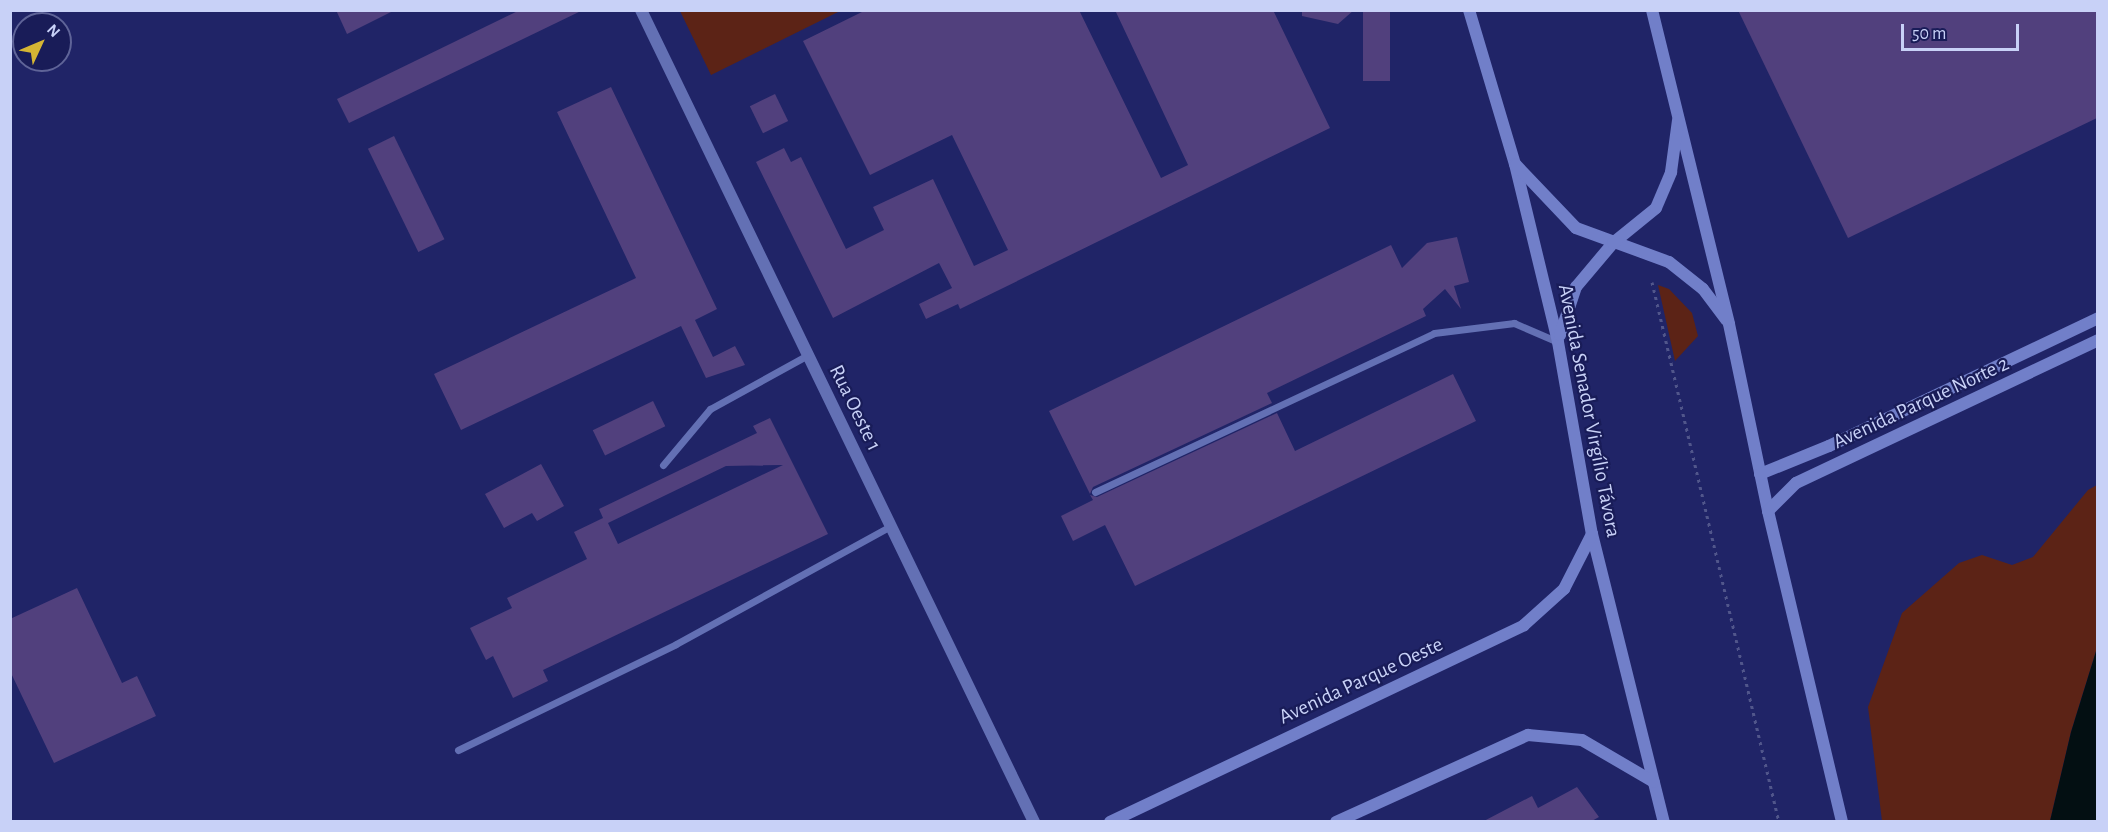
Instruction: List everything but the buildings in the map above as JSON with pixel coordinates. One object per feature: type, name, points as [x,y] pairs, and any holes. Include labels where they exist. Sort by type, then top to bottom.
[{"type":"street","name":"Rua Oeste 1","points":[[641,10],[1034,822]]},
{"type":"street","name":"Avenida Senador Virgílio Távora","points":[[1469,10],[1515,164],[1558,342],[1592,534],[1664,822]]},
{"type":"street","points":[[1652,10],[1679,110],[1729,324],[1768,511],[1842,822]]},
{"type":"street","points":[[1558,342],[1575,286],[1613,243],[1656,208],[1662,197],[1671,172],[1679,110]]},
{"type":"street","points":[[1515,164],[1576,228],[1678,269],[1703,289],[1729,324]]},
{"type":"street","name":"Avenida Parque Norte 2","points":[[1760,474],[1829,446],[2097,318]]},
{"type":"street","name":"Avenida Parque Norte 2","points":[[1768,511],[1796,483],[2097,340]]},
{"type":"street","name":"Avenida Parque Oeste","points":[[1110,822],[1524,625],[1564,589],[1592,534]]},
{"type":"street","points":[[1336,822],[1527,735],[1582,740],[1654,782]]},
{"type":"lane","points":[[1095,492],[1434,333],[1514,323],[1558,342]]},
{"type":"lane","points":[[663,465],[710,410],[808,355]]},
{"type":"lane","points":[[458,750],[676,644],[891,526]]},
{"type":"path","points":[[1652,282],[1779,822]]},
{"type":"shaded area","points":[[11,11],[2097,11],[2097,821],[11,821]]},
{"type":"shaded area","points":[[680,11],[840,11],[711,75]]},
{"type":"shaded area","points":[[1658,285],[1669,289],[1692,313],[1698,336],[1675,361]]},
{"type":"shaded area","points":[[2097,485],[2097,648],[2071,732],[2050,821],[1882,821],[1868,707],[1902,613],[1959,563],[1982,555],[2012,565],[2033,557],[2088,490]]},
{"type":"shaded area","points":[[2097,648],[2097,821],[2050,821],[2071,732]]}]
